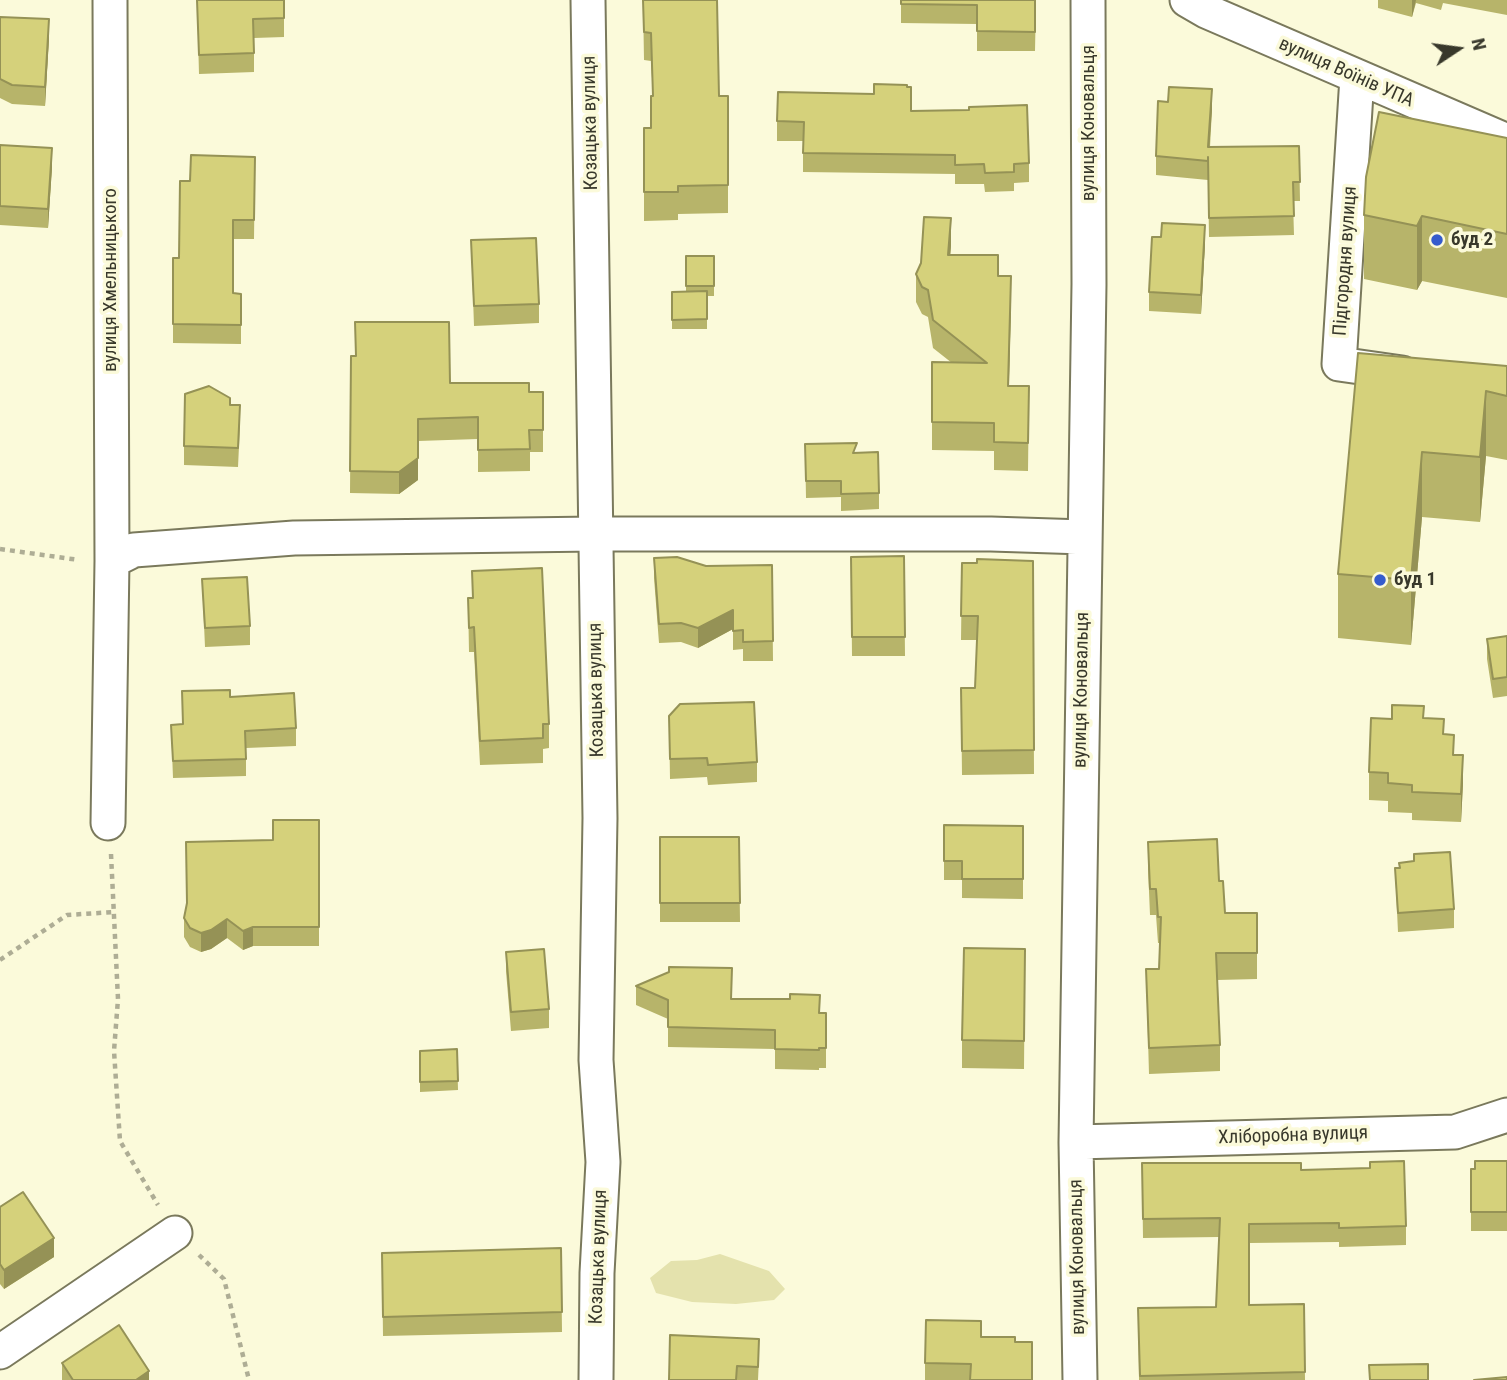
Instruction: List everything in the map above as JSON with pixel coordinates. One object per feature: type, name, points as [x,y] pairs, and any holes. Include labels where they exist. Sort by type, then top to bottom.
[{"type":"street","name":"вулиця Хмельницького","points":[[108,823],[112,561],[110,0]]},
{"type":"street","name":"Козацька вулиця","points":[[588,0],[600,818],[596,1060],[603,1163],[597,1273],[596,1380]]},
{"type":"street","name":"вулиця Коновальця","points":[[1080,1380],[1076,1142],[1089,285],[1088,0]]},
{"type":"street","name":"вулиця Воїнів УПА","points":[[1187,0],[1206,11],[1497,139],[1507,141]]},
{"type":"street","name":"Підгородня вулиця","points":[[1357,77],[1339,364],[1420,375]]},
{"type":"street","points":[[112,561],[134,550],[294,538],[595,534],[991,534],[1084,537]]},
{"type":"street","name":"Хліборобна вулиця","points":[[1076,1142],[1455,1132],[1507,1115]]},
{"type":"street","points":[[0,1352],[175,1233]]},
{"type":"path","points":[[0,549],[73,560],[112,561]]},
{"type":"path","points":[[108,823],[115,912],[118,999],[114,1051],[120,1141],[175,1233],[224,1279],[249,1380]]},
{"type":"path","points":[[0,960],[67,915],[115,912]]},
{"type":"shaded area","points":[[720,1254],[769,1271],[785,1289],[774,1300],[736,1304],[692,1302],[656,1293],[650,1278],[671,1261],[697,1260]]},
{"type":"building","points":[[197,0],[284,0],[284,18],[253,19],[254,53],[199,55]]},
{"type":"building","points":[[643,0],[717,0],[719,96],[728,96],[728,185],[678,186],[678,192],[644,192],[644,128],[651,128],[653,96],[651,33],[644,32]]},
{"type":"building","points":[[901,0],[1035,0],[1035,32],[977,31],[977,5],[901,4]]},
{"type":"building","points":[[0,17],[49,19],[45,87],[12,85],[0,79]]},
{"type":"building","points":[[874,84],[911,87],[911,111],[1027,105],[1029,163],[1014,164],[1014,172],[985,173],[984,164],[955,165],[955,155],[803,153],[804,122],[777,121],[778,92],[874,94]]},
{"type":"building","points":[[1169,87],[1212,89],[1208,147],[1299,146],[1300,182],[1293,182],[1294,216],[1209,218],[1208,157],[1208,161],[1156,156],[1158,101],[1168,102]]},
{"type":"building","points":[[1379,112],[1507,138],[1507,234],[1422,216],[1417,226],[1364,215],[1366,177]]},
{"type":"building","points":[[0,145],[52,148],[48,209],[0,206]]},
{"type":"building","points":[[191,155],[255,157],[254,220],[233,220],[233,293],[241,294],[241,325],[173,324],[173,258],[179,258],[180,181],[190,181]]},
{"type":"building","points":[[924,217],[951,218],[948,255],[998,255],[998,276],[1011,276],[1008,386],[1029,386],[1028,443],[994,442],[994,423],[932,422],[932,362],[987,363],[933,320],[928,290],[922,287],[916,274],[921,263]]},
{"type":"building","points":[[1162,223],[1205,225],[1201,295],[1149,292],[1152,237],[1161,237]]},
{"type":"building","points":[[536,238],[539,304],[474,306],[471,240]]},
{"type":"building","points":[[686,256],[714,256],[714,286],[686,286]]},
{"type":"building","points":[[707,291],[707,319],[672,320],[672,292]]},
{"type":"building","points":[[355,322],[449,322],[450,383],[529,383],[529,392],[543,392],[543,430],[529,430],[530,449],[478,450],[478,417],[418,419],[418,458],[399,472],[350,471],[351,356],[356,356]]},
{"type":"building","points":[[1358,353],[1507,366],[1507,396],[1486,391],[1480,457],[1422,452],[1411,580],[1338,574]]},
{"type":"building","points":[[209,386],[230,398],[230,405],[240,405],[238,448],[184,446],[185,394]]},
{"type":"building","points":[[857,443],[853,453],[878,452],[879,493],[841,494],[841,481],[806,481],[805,444]]},
{"type":"building","points":[[904,556],[905,637],[852,637],[851,557]]},
{"type":"building","points":[[677,557],[706,566],[772,565],[773,641],[743,642],[743,630],[733,631],[733,610],[698,628],[681,623],[659,624],[654,558]]},
{"type":"building","points":[[977,559],[1033,561],[1034,750],[962,751],[961,688],[975,688],[978,616],[961,616],[962,563],[977,563]]},
{"type":"building","points":[[542,568],[549,724],[543,724],[543,738],[480,741],[474,627],[469,628],[468,598],[473,598],[472,571]]},
{"type":"building","points":[[247,577],[250,626],[205,628],[202,579]]},
{"type":"building","points":[[1507,636],[1507,677],[1493,679],[1487,639]]},
{"type":"building","points":[[230,690],[230,697],[294,693],[296,728],[245,731],[246,759],[173,761],[171,725],[183,724],[182,691]]},
{"type":"building","points":[[754,702],[757,762],[708,765],[707,758],[670,759],[669,716],[680,704]]},
{"type":"building","points":[[1392,705],[1424,706],[1423,718],[1444,719],[1443,734],[1454,735],[1453,755],[1463,755],[1461,794],[1412,792],[1412,785],[1388,783],[1388,773],[1369,772],[1371,718],[1392,719]]},
{"type":"building","points":[[273,820],[319,820],[319,927],[253,927],[243,931],[227,919],[201,933],[190,928],[184,918],[187,903],[186,842],[273,840]]},
{"type":"building","points":[[944,825],[1023,826],[1023,879],[962,879],[962,861],[944,861]]},
{"type":"building","points":[[660,837],[739,837],[740,903],[660,903]]},
{"type":"building","points":[[1217,839],[1219,881],[1223,881],[1225,913],[1257,913],[1257,953],[1216,953],[1220,1045],[1149,1048],[1146,969],[1159,969],[1161,917],[1158,917],[1156,889],[1150,889],[1148,842]]},
{"type":"building","points":[[1450,852],[1454,909],[1398,913],[1395,868],[1400,868],[1399,863],[1414,861],[1414,854]]},
{"type":"building","points":[[964,948],[1025,949],[1024,1041],[962,1040]]},
{"type":"building","points":[[544,949],[549,1009],[511,1012],[506,952]]},
{"type":"building","points":[[669,967],[732,968],[731,999],[790,999],[790,994],[820,995],[819,1013],[826,1013],[826,1048],[775,1049],[775,1030],[668,1027],[668,1000],[636,986],[669,972]]},
{"type":"building","points":[[457,1049],[458,1081],[420,1082],[420,1051]]},
{"type":"building","points":[[1404,1161],[1406,1226],[1339,1228],[1339,1223],[1249,1224],[1249,1305],[1304,1304],[1305,1372],[1140,1376],[1138,1308],[1216,1307],[1220,1218],[1143,1219],[1142,1163],[1301,1163],[1301,1170],[1370,1168],[1370,1162]]},
{"type":"building","points":[[1475,1161],[1507,1161],[1507,1212],[1471,1212],[1471,1169],[1475,1169]]},
{"type":"building","points":[[23,1192],[54,1238],[4,1270],[0,1264],[0,1207]]},
{"type":"building","points":[[561,1248],[562,1312],[383,1317],[382,1253]]},
{"type":"building","points":[[926,1320],[981,1321],[981,1337],[1015,1337],[1015,1342],[1032,1342],[1032,1380],[970,1380],[971,1364],[925,1363]]},
{"type":"building","points":[[119,1325],[149,1371],[136,1380],[73,1380],[62,1363]]},
{"type":"building","points":[[670,1335],[759,1339],[758,1367],[737,1366],[736,1380],[669,1380]]},
{"type":"building","points":[[1428,1364],[1428,1380],[1370,1380],[1369,1365]]},
{"type":"building","points":[[1507,1377],[1507,1380],[1474,1380]]},
{"type":"place","name":"буд 2","points":[[1437,240]]},
{"type":"place","name":"буд 1","points":[[1380,580]]}]
